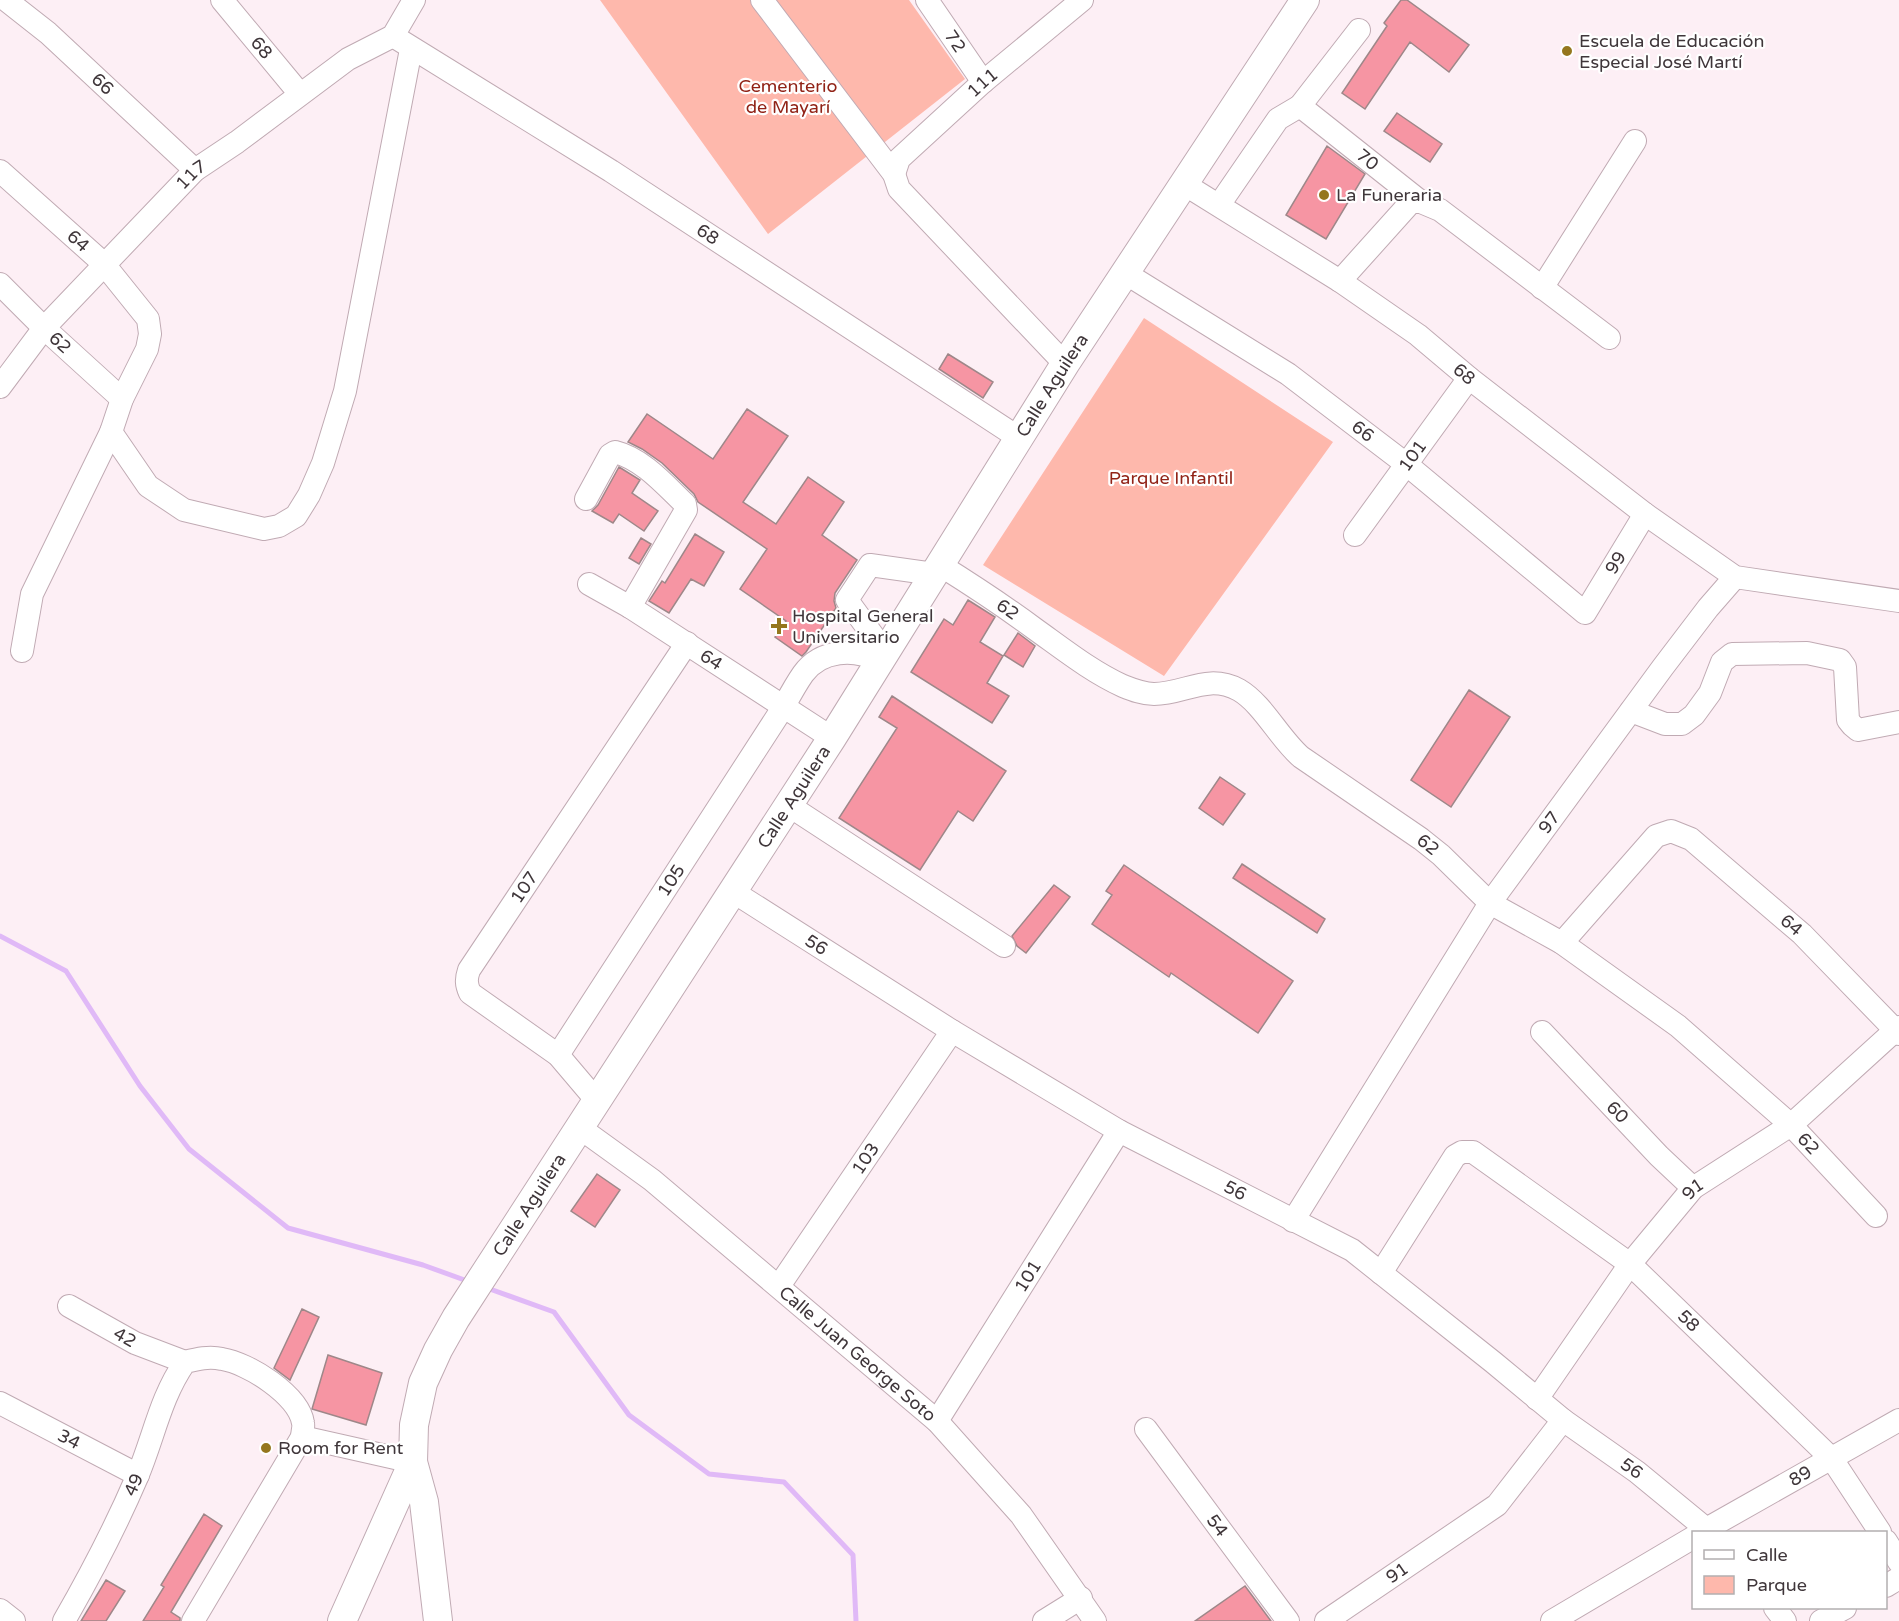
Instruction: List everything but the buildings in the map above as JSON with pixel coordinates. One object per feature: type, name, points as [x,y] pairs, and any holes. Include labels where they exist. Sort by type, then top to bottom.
[{"type":"main road","name":"Calle Aguilera","points":[[342,1621],[413,1462],[414,1425],[423,1383],[456,1318],[832,738],[1065,364],[1305,0]]},
{"type":"main road","points":[[413,1462],[424,1507],[438,1621]]},
{"type":"main road","points":[[395,1503],[408,1499],[424,1507]]},
{"type":"street","name":"66","points":[[6,0],[48,33],[195,170]]},
{"type":"street","name":"68","points":[[222,0],[300,94]]},
{"type":"street","points":[[111,432],[148,486],[184,510],[264,528],[279,526],[296,516],[309,495],[323,463],[345,391],[402,42],[414,0]]},
{"type":"street","points":[[762,0],[894,174],[899,189],[1065,364]]},
{"type":"street","name":"72","points":[[927,0],[983,82]]},
{"type":"street","name":"111","points":[[894,174],[899,159],[983,82],[1082,0]]},
{"type":"street","points":[[1219,205],[1278,119],[1300,106],[1359,30]]},
{"type":"street","name":"117","points":[[0,387],[44,328],[103,263],[195,170],[237,142],[348,59],[402,42]]},
{"type":"street","name":"68","points":[[402,42],[611,171],[1019,438]]},
{"type":"street","name":"70","points":[[1300,106],[1421,202],[1440,210],[1609,338]]},
{"type":"street","points":[[1542,288],[1635,141]]},
{"type":"street","name":"64","points":[[0,171],[103,263],[148,320],[150,334],[147,349],[122,399]]},
{"type":"street","name":"68","points":[[1184,184],[1340,281],[1418,334],[1469,378],[1645,514],[1736,577]]},
{"type":"street","points":[[1340,281],[1411,202],[1421,202]]},
{"type":"street","name":"66","points":[[1125,273],[1288,374],[1407,464],[1586,613]]},
{"type":"street","name":"62","points":[[0,284],[44,328],[122,399]]},
{"type":"street","name":"101","points":[[1355,535],[1469,378]]},
{"type":"street","points":[[22,651],[32,594],[111,432],[122,399]]},
{"type":"street","points":[[586,499],[610,455],[615,452],[623,454],[653,473],[685,504],[686,510],[630,607]]},
{"type":"street","name":"99","points":[[1586,613],[1645,514]]},
{"type":"street","points":[[882,657],[847,600],[870,565],[937,569]]},
{"type":"street","name":"62","points":[[937,569],[996,600],[1068,652],[1120,685],[1138,692],[1155,694],[1200,684],[1221,683],[1250,698],[1288,745],[1301,757],[1421,839],[1441,855],[1490,903],[1562,943],[1677,1026],[1791,1125],[1876,1216]]},
{"type":"street","points":[[1736,577],[1899,601]]},
{"type":"street","name":"97","points":[[1293,1221],[1490,903],[1708,608],[1736,577]]},
{"type":"street","name":"64","points":[[589,584],[687,643],[832,738]]},
{"type":"street","name":"107","points":[[597,1101],[558,1054],[475,997],[466,986],[466,978],[469,970],[687,643]]},
{"type":"street","name":"105","points":[[558,1054],[804,672],[827,655],[843,652],[882,657]]},
{"type":"street","points":[[1631,711],[1665,724],[1682,724],[1694,715],[1710,693],[1722,662],[1732,654],[1807,653],[1840,660],[1845,667],[1848,720],[1852,725],[1858,729],[1899,722]]},
{"type":"street","points":[[789,805],[1004,946]]},
{"type":"street","name":"64","points":[[1562,943],[1656,836],[1671,831],[1691,839],[1802,934],[1898,1030]]},
{"type":"street","name":"56","points":[[732,891],[952,1031],[1119,1131],[1352,1250],[1563,1420],[1637,1472],[1701,1531]]},
{"type":"street","name":"91","points":[[1537,1399],[1629,1264],[1693,1188],[1791,1125],[1898,1030]]},
{"type":"street","name":"103","points":[[779,1286],[952,1031]]},
{"type":"street","name":"60","points":[[1542,1032],[1659,1156],[1693,1188]]},
{"type":"street","name":"Calle Juan George Soto","points":[[580,1128],[652,1180],[937,1421],[1021,1515],[1095,1621]]},
{"type":"street","name":"101","points":[[937,1421],[1119,1131]]},
{"type":"street","name":"58","points":[[1381,1273],[1455,1156],[1462,1152],[1473,1152],[1629,1264],[1832,1459],[1879,1531]]},
{"type":"street","name":"42","points":[[69,1306],[135,1343],[194,1359],[222,1359],[243,1365],[275,1385],[296,1406],[304,1424],[302,1437]]},
{"type":"street","name":"49","points":[[64,1621],[104,1550],[138,1475],[171,1382],[194,1359]]},
{"type":"street","name":"34","points":[[0,1403],[138,1475]]},
{"type":"street","name":"91","points":[[1326,1621],[1497,1504],[1563,1420]]},
{"type":"street","name":"89","points":[[1706,1531],[1899,1420]]},
{"type":"street","name":"54","points":[[1146,1430],[1288,1621]]},
{"type":"street","points":[[193,1621],[302,1437],[413,1462]]},
{"type":"street","name":"89","points":[[1552,1621],[1692,1539]]},
{"type":"street","points":[[1887,1543],[1899,1562]]},
{"type":"street","points":[[1044,1621],[1081,1598]]},
{"type":"street","points":[[1776,1609],[1785,1621]]},
{"type":"street","points":[[1821,1621],[1843,1609]]},
{"type":"street","points":[[0,1610],[14,1621]]},
{"type":"green space","name":"Cementerio de Mayarí","points":[[600,0],[909,0],[965,79],[768,234]]},
{"type":"green space","name":"Parque Infantil","points":[[1144,318],[1333,442],[1164,676],[983,565]]},
{"type":"waterway","points":[[0,936],[66,971],[140,1086],[189,1149],[288,1228],[423,1265],[470,1282]]},
{"type":"waterway","points":[[487,1288],[554,1312],[629,1415],[709,1474],[784,1482],[853,1555],[856,1621]]},
{"type":"place","name":"Escuela de Educación Especial José Martí","points":[[1567,51]]},
{"type":"place","name":"La Funeraria","points":[[1324,195]]},
{"type":"place","name":"Hospital General Universitario","points":[[779,626]]},
{"type":"place","name":"Room for Rent","points":[[266,1448]]}]
